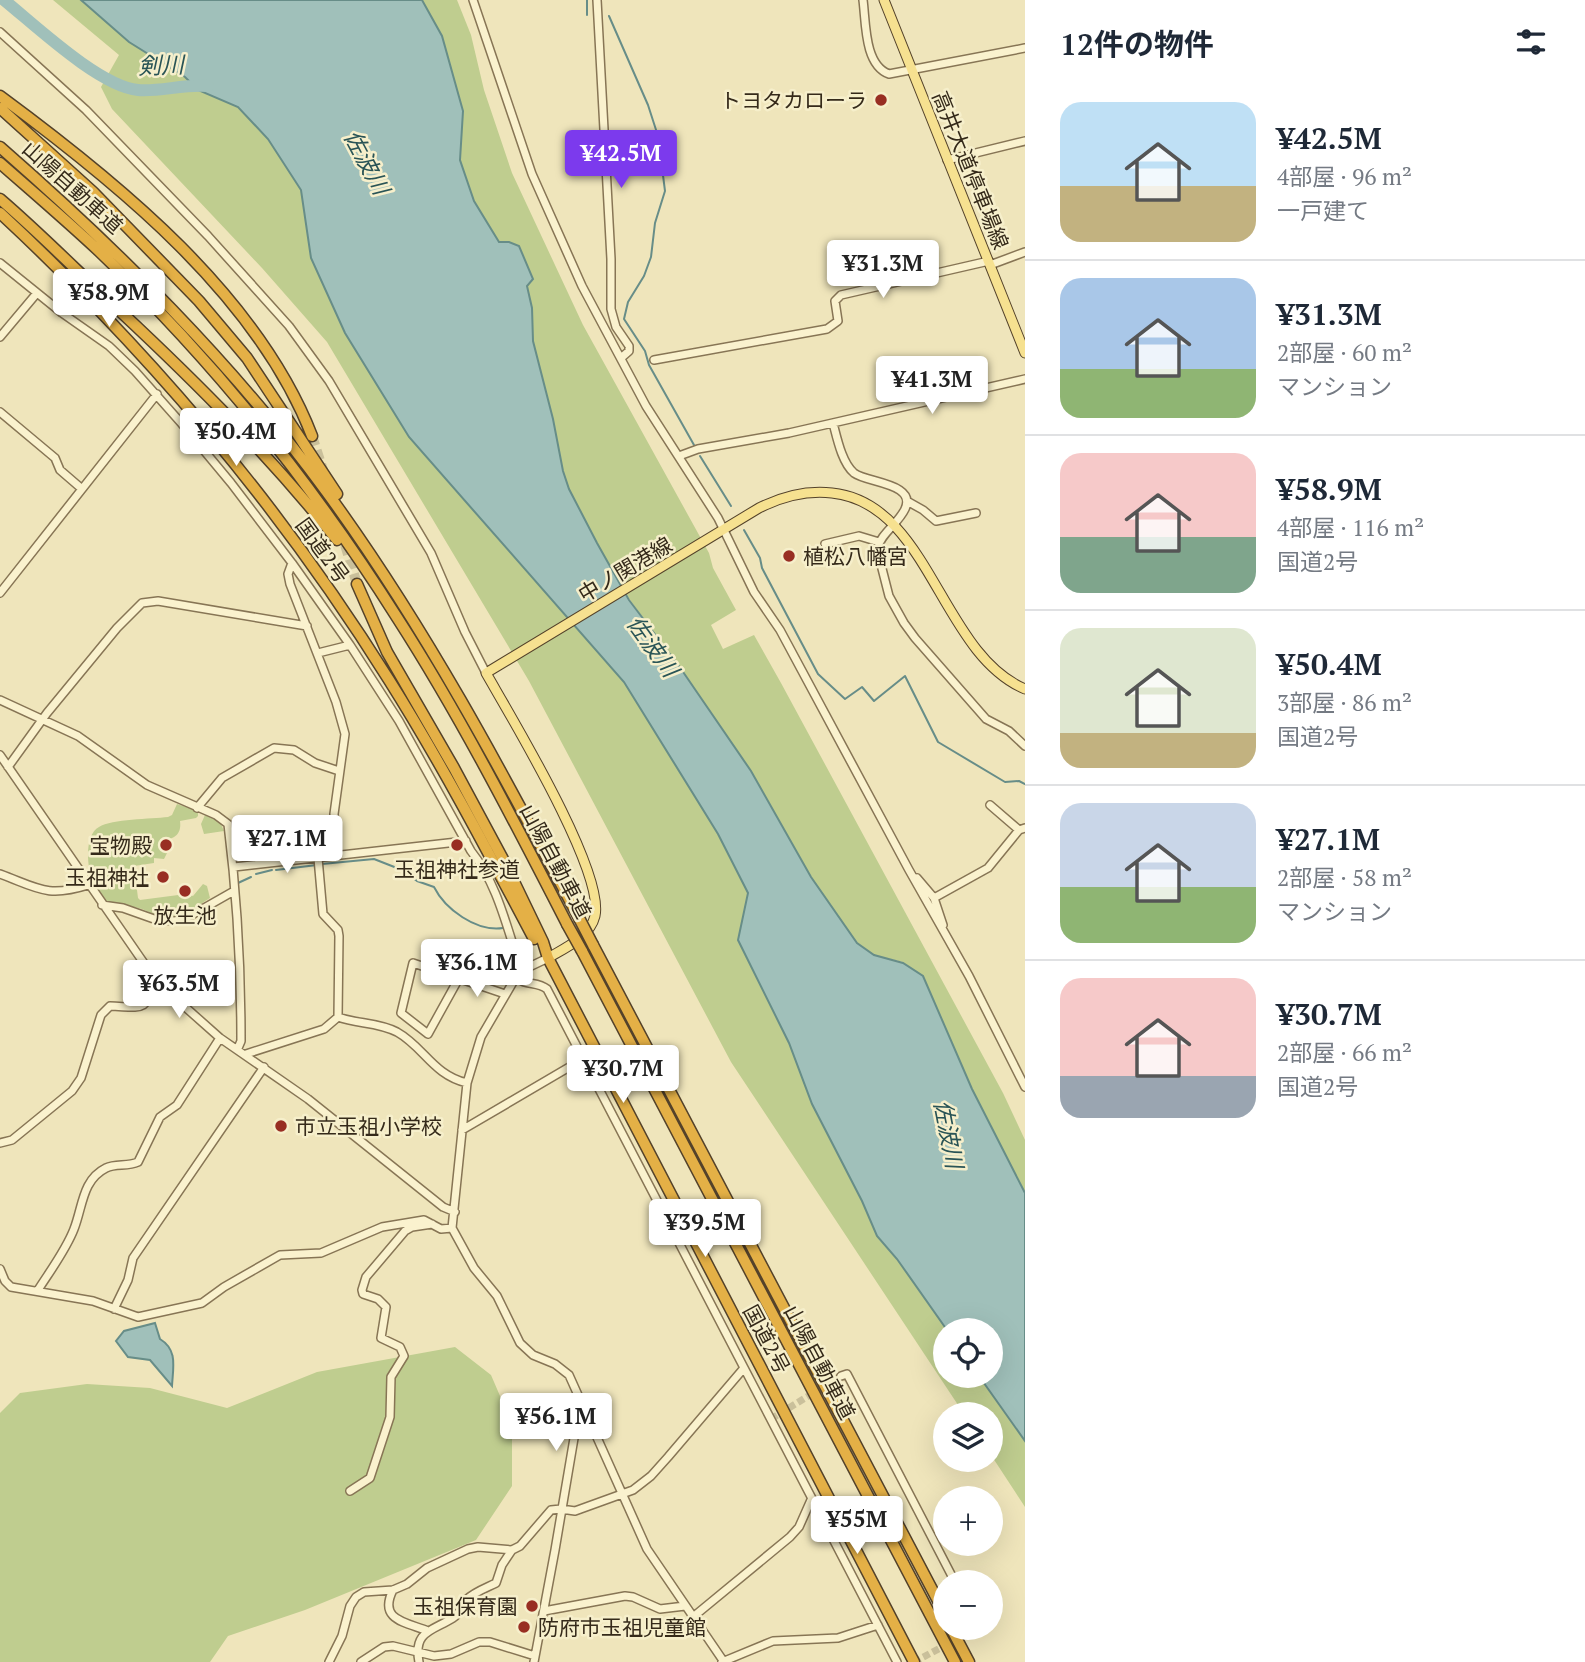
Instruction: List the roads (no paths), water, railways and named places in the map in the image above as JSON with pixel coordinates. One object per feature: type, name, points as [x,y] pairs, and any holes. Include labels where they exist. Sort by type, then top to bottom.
[{"type":"highway","points":[[0,96],[121,194],[193,261],[233,305],[271,355],[287,380],[312,436]]},
{"type":"highway","points":[[0,108],[86,186],[220,325],[276,400],[358,526],[369,552]]},
{"type":"highway","name":"山陽自動車道","points":[[0,147],[143,296],[280,451],[399,619],[481,762],[582,951],[954,1662]]},
{"type":"highway","name":"山陽自動車道","points":[[0,163],[64,211],[152,287],[251,397],[325,490],[369,552],[467,710],[933,1591]]},
{"type":"highway","points":[[0,199],[47,240],[229,415],[302,496],[399,619]]},
{"type":"highway","name":"国道2号","points":[[0,213],[97,308],[156,372],[225,452],[321,579],[370,650],[430,746],[537,946],[548,958]]},
{"type":"highway","name":"国道2号","points":[[357,584],[387,652],[504,861],[548,958],[914,1662]]},
{"type":"highway","points":[[957,1640],[968,1662]]},
{"type":"main road","name":"高井大道停車場線","points":[[884,0],[1025,354]]},
{"type":"main road","name":"中ノ関港線","points":[[486,673],[778,499],[817,492],[847,495],[875,507],[894,525],[984,658],[1002,676],[1025,689]]},
{"type":"main road","points":[[486,673],[566,820],[593,890],[596,906],[592,924],[580,938],[548,958]]},
{"type":"street","points":[[473,0],[532,174],[582,286],[646,406],[724,529],[741,571],[785,639],[969,976],[1025,1087]]},
{"type":"street","points":[[597,0],[611,259],[611,309],[616,327],[629,346],[629,351],[621,359]]},
{"type":"street","points":[[863,0],[870,50],[877,66],[889,74],[1025,48]]},
{"type":"street","points":[[0,32],[86,110],[217,246],[289,326],[349,413],[431,553],[440,579],[486,673]]},
{"type":"street","points":[[947,160],[1025,141]]},
{"type":"street","points":[[654,360],[827,329],[838,321],[835,301],[841,295],[989,263],[1025,252]]},
{"type":"street","points":[[0,263],[109,346],[157,394],[292,562],[350,645],[398,721],[498,897],[523,983],[540,985],[547,989],[897,1662]]},
{"type":"street","points":[[0,337],[37,293]]},
{"type":"street","points":[[679,456],[698,449],[833,423],[1025,379]]},
{"type":"street","points":[[0,593],[157,394]]},
{"type":"street","points":[[0,412],[55,458],[60,470],[82,489]]},
{"type":"street","points":[[833,423],[851,470],[867,479],[899,488],[907,502],[894,525],[879,542],[877,558],[889,596],[904,623],[986,719],[1009,731],[1025,746]]},
{"type":"street","points":[[907,502],[936,521],[976,513]]},
{"type":"street","points":[[825,544],[859,536],[879,542]]},
{"type":"street","points":[[292,562],[288,574],[290,584],[336,702],[345,734],[334,814],[337,855]]},
{"type":"street","points":[[8,767],[41,720],[117,628],[142,603],[158,601],[307,626]]},
{"type":"street","points":[[318,653],[350,645]]},
{"type":"street","points":[[0,700],[78,736],[147,785],[216,815],[228,824],[234,867],[241,989],[241,1041],[238,1048]]},
{"type":"street","points":[[198,808],[222,778],[274,748],[294,750],[315,764],[340,771]]},
{"type":"street","points":[[0,755],[156,982],[220,1038],[264,1067],[443,1207],[455,1212]]},
{"type":"street","points":[[934,898],[988,868],[1022,829],[990,805]]},
{"type":"street","points":[[234,867],[466,841]]},
{"type":"street","points":[[246,1054],[324,1029],[338,1017],[339,936],[338,930],[323,914],[318,858]]},
{"type":"street","points":[[0,874],[55,893],[88,885]]},
{"type":"street","points":[[911,874],[934,898],[943,931]]},
{"type":"street","points":[[102,905],[172,921],[190,916],[234,891]]},
{"type":"street","points":[[548,958],[519,974],[481,1037],[467,1083],[452,1228],[474,1268],[497,1296],[520,1343],[533,1355],[564,1369],[573,1383],[647,1549],[723,1662],[773,1641],[838,1638],[878,1625]]},
{"type":"street","points":[[459,978],[428,1034],[401,1013],[413,963],[459,978],[505,994]]},
{"type":"street","points":[[0,1143],[12,1140],[72,1091],[81,1078],[101,1015],[106,1008],[143,1006],[149,1002],[156,982]]},
{"type":"street","points":[[338,1017],[376,1024],[397,1032],[446,1076],[467,1083]]},
{"type":"street","points":[[38,1290],[74,1228],[84,1193],[91,1180],[105,1169],[130,1166],[138,1162],[160,1117],[177,1105],[220,1038]]},
{"type":"street","points":[[462,1130],[583,1059]]},
{"type":"street","points":[[114,1309],[128,1280],[133,1258],[264,1067]]},
{"type":"street","points":[[0,1269],[11,1287],[93,1301],[138,1318],[194,1306],[280,1255],[321,1252],[382,1227],[424,1220],[441,1229],[452,1228]]},
{"type":"street","points":[[350,1491],[370,1478],[390,1417],[391,1377],[404,1356],[400,1347],[381,1338],[386,1307],[378,1299],[363,1294],[363,1285],[366,1277],[405,1231],[412,1227],[433,1224]]},
{"type":"street","points":[[419,1662],[416,1652],[418,1645],[428,1631],[454,1618],[473,1594],[496,1583],[502,1565],[512,1550],[520,1546],[530,1531],[551,1510],[575,1511],[634,1490],[651,1476],[744,1368]]},
{"type":"street","points":[[841,1376],[847,1374],[853,1383],[949,1570]]},
{"type":"street","points":[[361,1662],[384,1647],[393,1646],[434,1656],[451,1654],[479,1642],[490,1642],[534,1659],[580,1402]]},
{"type":"street","points":[[693,1617],[790,1537],[799,1527],[811,1500]]},
{"type":"street","points":[[329,1662],[342,1636],[350,1606],[363,1592],[393,1590],[407,1584],[427,1568],[468,1549],[478,1547],[512,1550]]},
{"type":"street","points":[[393,1590],[386,1603],[387,1609],[404,1622],[428,1631]]},
{"type":"street","points":[[544,1611],[625,1596],[660,1609],[685,1606]]},
{"type":"water","name":"佐波川","points":[[81,0],[422,0],[442,36],[463,111],[460,160],[474,201],[499,242],[519,246],[533,279],[527,286],[532,308],[533,341],[569,489],[629,600],[679,666],[751,771],[811,877],[857,943],[874,955],[903,963],[923,976],[972,1089],[1025,1193],[1025,1441],[1003,1410],[1003,1402],[997,1402],[987,1388],[1003,1388],[1003,1318],[939,1318],[897,1259],[877,1236],[812,1104],[789,1043],[738,940],[748,893],[718,834],[624,682],[409,437],[345,333],[311,258],[301,190],[268,139],[238,107],[198,90],[185,77],[129,42]]},
{"type":"water","points":[[155,1323],[160,1339],[170,1348],[172,1354],[172,1386],[150,1360],[128,1357],[116,1341],[124,1331]]},
{"type":"waterway","name":"剣川","points":[[4,0],[68,53],[122,86],[138,90],[208,86]]},
{"type":"waterway","points":[[587,0],[587,15]]},
{"type":"waterway","points":[[609,16],[648,105],[658,136],[665,191],[655,223],[651,257],[644,276],[628,302],[624,319],[645,351],[649,365],[694,445]]},
{"type":"waterway","points":[[700,456],[731,506]]},
{"type":"waterway","points":[[744,530],[818,674],[845,699],[862,687],[874,701],[905,676],[938,742],[1005,782],[1019,781],[1025,784]]},
{"type":"waterway","points":[[322,864],[374,859],[434,887],[454,911],[472,923],[503,928]]},
{"type":"waterway","points":[[276,870],[317,865]]},
{"type":"waterway","points":[[256,874],[272,870]]},
{"type":"waterway","points":[[238,883],[251,877]]},
{"type":"tunnel","points":[[312,436],[323,470]]},
{"type":"tunnel","points":[[332,502],[357,584]]},
{"type":"tunnel","points":[[771,1419],[841,1376]]},
{"type":"tunnel","points":[[914,1662],[955,1640]]},
{"type":"place","name":"トヨタカローラ","points":[[881,100]]},
{"type":"place","name":"植松八幡宮","points":[[789,556]]},
{"type":"place","name":"宝物殿","points":[[166,845]]},
{"type":"place","name":"玉祖神社参道","points":[[457,845]]},
{"type":"place","name":"玉祖神社","points":[[163,877]]},
{"type":"place","name":"放生池","points":[[185,891]]},
{"type":"place","name":"市立玉祖小学校","points":[[281,1126]]},
{"type":"place","name":"玉祖保育園","points":[[532,1606]]},
{"type":"place","name":"防府市玉祖児童館","points":[[524,1627]]}]
